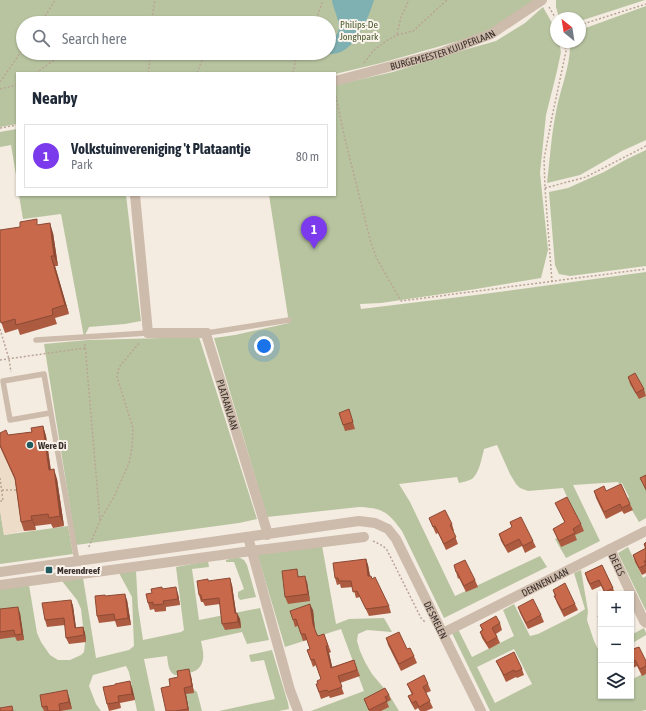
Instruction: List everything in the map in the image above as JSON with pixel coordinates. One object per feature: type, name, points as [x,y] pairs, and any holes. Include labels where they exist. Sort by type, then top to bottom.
[{"type":"street","name":"BURGEMEESTER KUIJPERLAAN","points":[[336,81],[441,53],[491,34],[545,3]]},
{"type":"street","points":[[135,196],[148,333],[207,333]]},
{"type":"street","name":"PLATAANLAAN","points":[[207,333],[206,334],[267,535]]},
{"type":"street","name":"DE SMELEN","points":[[267,535],[359,521],[375,523],[388,529],[396,539],[481,711]]},
{"type":"street","name":"DENNENLAAN","points":[[443,632],[646,531]]},
{"type":"street","points":[[0,572],[267,535]]},
{"type":"street","points":[[248,537],[290,690],[298,711]]},
{"type":"street","points":[[0,585],[364,537]]},
{"type":"street","name":"DE ELS","points":[[610,549],[646,623]]},
{"type":"lane","points":[[207,333],[288,320]]},
{"type":"lane","points":[[36,340],[148,333]]},
{"type":"lane","points":[[50,413],[10,420],[3,381],[44,374],[77,561]]},
{"type":"path","points":[[45,16],[55,0]]},
{"type":"path","points":[[152,16],[155,0]]},
{"type":"path","points":[[317,16],[322,3],[321,0]]},
{"type":"path","points":[[397,35],[401,17],[409,0]]},
{"type":"path","points":[[360,75],[363,65],[373,51],[397,35],[413,31],[447,0]]},
{"type":"path","points":[[545,3],[551,12]]},
{"type":"path","points":[[586,23],[646,4]]},
{"type":"path","points":[[552,282],[544,159],[566,51],[565,48]]},
{"type":"path","points":[[0,82],[16,59]]},
{"type":"path","points":[[37,72],[54,60]]},
{"type":"path","points":[[148,72],[150,60]]},
{"type":"path","points":[[196,72],[202,60]]},
{"type":"path","points":[[293,72],[296,60]]},
{"type":"path","points":[[0,89],[16,85]]},
{"type":"path","points":[[336,97],[344,135],[376,259],[401,301],[646,269]]},
{"type":"path","points":[[0,128],[16,125]]},
{"type":"path","points":[[545,188],[586,177],[646,146]]},
{"type":"path","points":[[0,329],[9,359],[13,380]]},
{"type":"path","points":[[86,554],[100,521],[114,498],[129,463],[132,448],[133,428],[117,377],[119,367],[148,333]]},
{"type":"path","points":[[84,337],[100,521]]},
{"type":"path","points":[[0,360],[85,348]]},
{"type":"path","points":[[0,478],[3,500],[0,501]]},
{"type":"path","points":[[2,490],[19,490]]},
{"type":"green space","name":"Philips-De Jonghpark","points":[[0,0],[537,0],[490,32],[381,63],[336,74],[336,72],[16,72],[16,124],[0,127]]},
{"type":"green space","points":[[556,0],[645,0],[586,19],[586,12],[557,12]]},
{"type":"green space","points":[[646,6],[646,140],[622,151],[580,175],[547,183],[554,121],[569,60],[570,48],[586,48],[586,28]]},
{"type":"green space","points":[[543,7],[550,19],[550,48],[560,48],[561,52],[546,115],[540,173],[548,250],[541,278],[381,303],[360,304],[361,309],[646,272],[646,518],[639,522],[626,500],[629,497],[622,483],[573,485],[600,541],[566,558],[555,539],[580,525],[563,488],[528,491],[520,488],[510,474],[497,445],[484,449],[478,469],[474,477],[470,480],[459,483],[457,477],[399,484],[410,502],[455,596],[540,556],[547,567],[444,618],[402,531],[393,519],[384,512],[374,508],[359,507],[267,517],[214,338],[289,323],[269,196],[336,196],[336,85],[393,72],[496,41],[525,23]]},
{"type":"green space","points":[[16,129],[16,175],[11,145],[0,147],[0,132]]},
{"type":"green space","points":[[646,150],[646,266],[570,276],[559,274],[555,265],[549,192],[568,188],[604,172]]},
{"type":"green space","points":[[19,196],[126,196],[141,321],[89,327],[84,337],[61,214],[23,219]]},
{"type":"green space","points":[[199,337],[257,519],[239,523],[76,545],[44,344],[88,340]]},
{"type":"green space","points":[[0,510],[4,535],[68,526],[73,554],[0,564]]},
{"type":"green space","points":[[321,540],[336,624],[349,619],[384,618],[392,632],[367,630],[358,634],[357,641],[365,662],[372,674],[388,693],[399,711],[311,711],[364,691],[341,629],[285,647],[257,553]]},
{"type":"green space","points":[[628,547],[643,578],[646,576],[646,611],[618,553]]},
{"type":"green space","points":[[238,557],[244,560],[247,565],[256,597],[240,600],[238,597],[238,592],[244,589],[234,562],[226,562],[226,560]]},
{"type":"green space","points":[[208,561],[209,567],[192,569],[199,620],[260,608],[269,640],[247,644],[242,632],[201,641],[203,650],[202,663],[196,671],[179,675],[174,675],[171,672],[168,666],[167,656],[144,659],[155,711],[137,711],[129,672],[126,666],[93,675],[89,686],[96,704],[101,711],[0,711],[0,589],[29,585],[37,633],[41,642],[50,655],[58,660],[70,660],[84,652],[85,643],[81,609],[77,600],[62,581],[83,578],[96,658],[129,650],[134,646],[132,597],[119,573],[136,571],[138,607],[143,640],[181,632],[184,630],[176,567]]},
{"type":"green space","points":[[581,570],[588,611],[587,620],[598,649],[598,699],[634,699],[634,678],[646,672],[646,710],[490,711],[451,631],[457,627],[472,657],[514,636],[503,610],[514,604],[530,636],[538,634],[585,609],[574,573]],"holes":[[[514,649],[532,684],[495,703],[477,667]]]},
{"type":"green space","points":[[644,628],[646,635],[634,642],[634,633]]},
{"type":"green space","points":[[272,650],[289,709],[279,711],[219,711],[275,699],[264,660],[251,662],[249,655]]},
{"type":"green space","points":[[193,689],[197,692],[202,711],[178,711],[178,695]]},
{"type":"shaded area","points":[[0,447],[18,487],[24,531],[4,535],[0,510]]},
{"type":"water","points":[[332,0],[374,0],[369,15],[356,39],[345,50],[336,53],[336,35],[339,30],[339,26]]},
{"type":"building","points":[[37,219],[37,225],[50,223],[54,256],[51,256],[65,305],[52,309],[53,315],[16,325],[15,319],[1,323],[0,230],[20,227],[20,222]]},
{"type":"building","points":[[635,373],[644,389],[636,393],[628,377]]},
{"type":"building","points":[[349,409],[353,422],[343,425],[339,413]]},
{"type":"building","points":[[43,426],[49,470],[54,469],[60,516],[49,518],[48,514],[31,516],[32,520],[21,522],[15,478],[0,445],[0,433],[6,430],[8,435],[32,432],[31,428]]},
{"type":"building","points":[[646,475],[646,489],[640,478]]},
{"type":"building","points":[[621,484],[630,504],[622,508],[620,504],[604,512],[594,491],[604,486],[606,491]]},
{"type":"building","points":[[567,497],[581,524],[573,529],[575,533],[559,541],[553,529],[565,522],[555,503]]},
{"type":"building","points":[[445,510],[452,524],[450,525],[456,537],[444,544],[429,518]]},
{"type":"building","points":[[521,517],[533,541],[523,546],[519,539],[505,546],[499,534],[512,527],[510,522]]},
{"type":"building","points":[[646,548],[646,561],[644,561],[646,565],[639,568],[633,555]]},
{"type":"building","points":[[366,559],[368,576],[371,576],[372,579],[375,577],[389,606],[366,609],[357,591],[353,592],[351,581],[339,581],[338,578],[335,578],[333,563]]},
{"type":"building","points":[[465,560],[475,580],[464,586],[456,572],[454,565]]},
{"type":"building","points":[[602,565],[613,588],[604,591],[599,580],[590,584],[585,573]]},
{"type":"building","points":[[297,569],[298,577],[305,576],[308,594],[285,597],[282,571]]},
{"type":"building","points":[[230,578],[235,613],[237,613],[238,622],[222,624],[219,598],[202,600],[201,595],[199,595],[197,581]]},
{"type":"building","points":[[565,583],[575,604],[562,610],[554,596],[556,596],[553,590]]},
{"type":"building","points":[[162,587],[162,589],[176,587],[178,599],[163,601],[164,604],[153,605],[153,602],[148,603],[146,594],[152,593],[151,589]]},
{"type":"building","points":[[125,594],[128,618],[115,620],[114,614],[97,616],[95,596]]},
{"type":"building","points":[[533,599],[541,615],[526,623],[518,607]]},
{"type":"building","points":[[71,600],[75,628],[83,627],[84,635],[66,638],[64,618],[45,620],[42,603]]},
{"type":"building","points":[[310,604],[313,624],[317,635],[324,634],[328,646],[326,646],[331,668],[354,660],[357,670],[338,676],[342,687],[328,692],[327,690],[319,692],[316,684],[318,684],[317,681],[321,679],[314,659],[311,660],[307,650],[310,649],[305,634],[301,634],[296,619],[293,620],[290,611]]},
{"type":"building","points":[[18,607],[22,634],[15,635],[14,630],[0,632],[0,609]]},
{"type":"building","points":[[496,616],[500,623],[492,628],[497,637],[487,643],[480,632],[483,630],[480,625]]},
{"type":"building","points":[[399,632],[407,649],[410,648],[414,656],[399,664],[386,638]]},
{"type":"building","points":[[639,647],[646,661],[646,666],[640,669],[635,660],[634,649]]},
{"type":"building","points":[[514,652],[522,669],[515,672],[514,670],[504,675],[496,661]]},
{"type":"building","points":[[189,669],[192,686],[184,688],[188,709],[166,711],[161,688],[170,686],[169,679],[178,677],[177,671]]},
{"type":"building","points":[[424,675],[428,684],[423,687],[430,701],[419,707],[416,701],[412,703],[408,696],[413,694],[407,684]]},
{"type":"building","points":[[130,681],[132,694],[118,696],[119,702],[107,704],[103,687]]},
{"type":"building","points":[[385,688],[389,695],[385,697],[387,701],[369,710],[364,699]]},
{"type":"building","points":[[67,690],[69,702],[59,704],[60,711],[48,711],[47,706],[42,707],[40,695]]},
{"type":"building","points":[[12,706],[13,711],[0,711],[0,708]]},
{"type":"place","name":"Volkstuinvereniging 't Plataantje","points":[[314,249]]},
{"type":"place","name":"Were Di","points":[[30,445]]},
{"type":"place","name":"Merendreef","points":[[49,570]]}]
